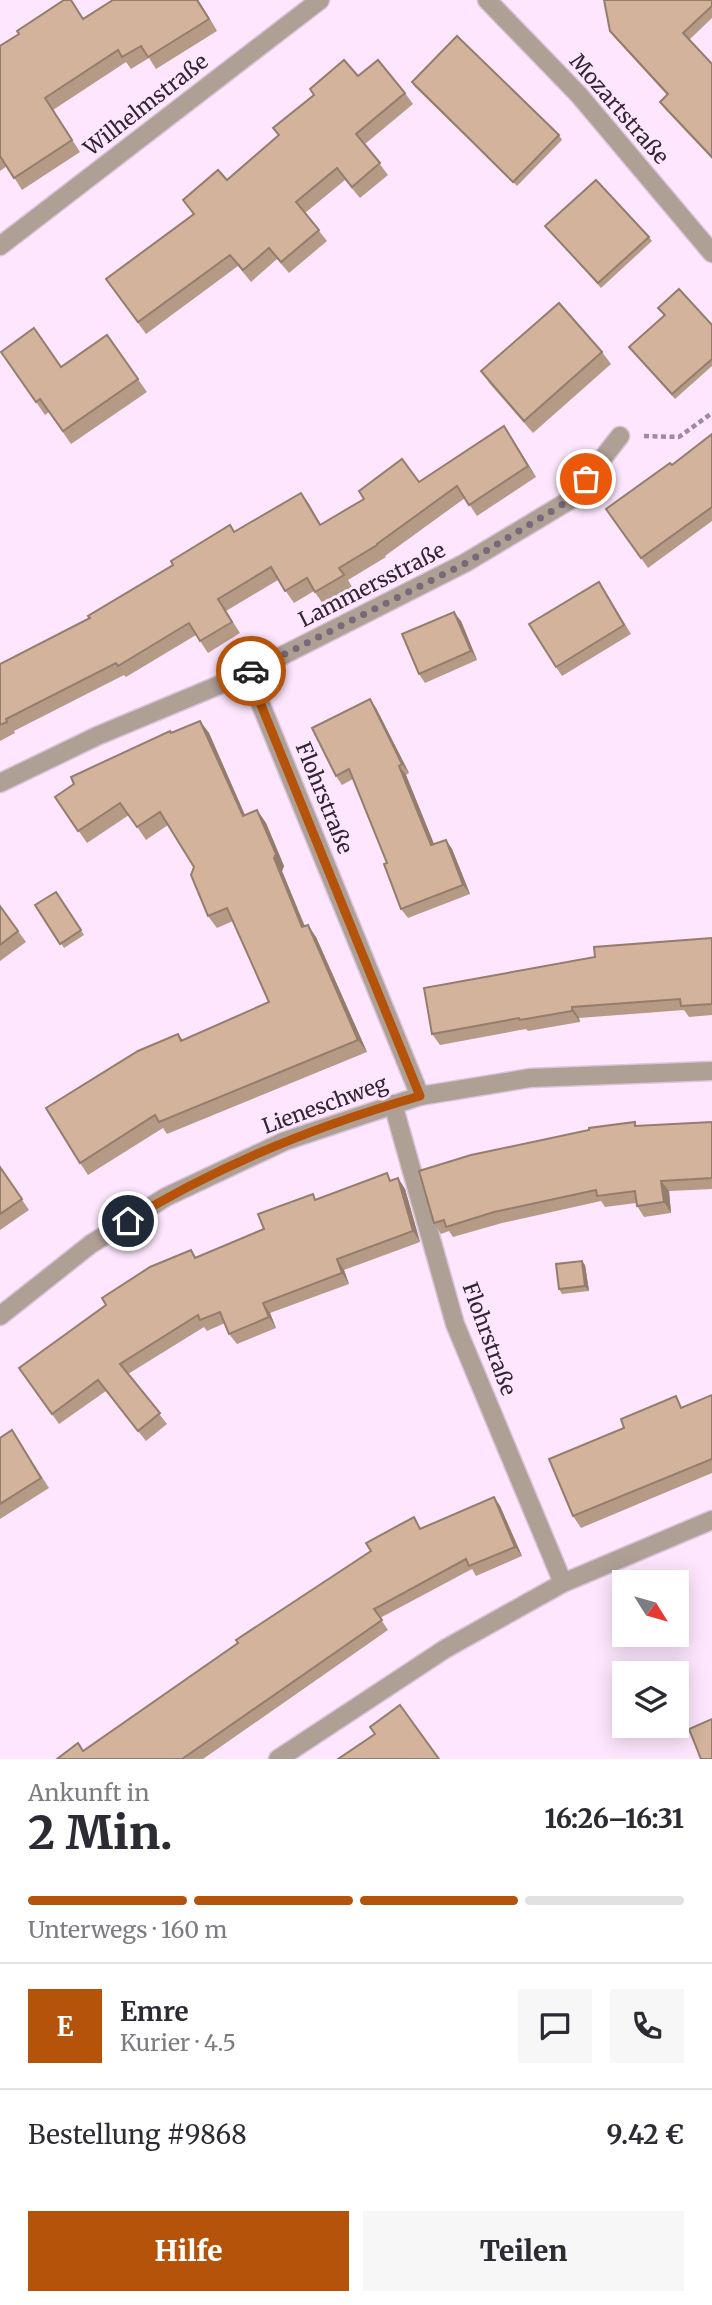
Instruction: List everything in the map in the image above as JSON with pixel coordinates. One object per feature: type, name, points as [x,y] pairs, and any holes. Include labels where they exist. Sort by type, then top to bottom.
[{"type":"street","name":"Wilhelmstraße","points":[[0,246],[320,0]]},
{"type":"street","name":"Mozartstraße","points":[[487,0],[579,95],[712,253]]},
{"type":"street","name":"Lammersstraße","points":[[0,783],[97,736],[248,673],[466,563],[570,500],[620,436]]},
{"type":"street","name":"Flohrstraße","points":[[248,673],[420,1096]]},
{"type":"street","name":"Lieneschweg","points":[[0,1315],[91,1244],[166,1197],[285,1141],[420,1096],[530,1078],[712,1071]]},
{"type":"street","name":"Flohrstraße","points":[[393,1104],[456,1324],[563,1583]]},
{"type":"street","points":[[278,1759],[446,1649],[563,1583],[712,1520]]},
{"type":"path","points":[[620,436],[679,437],[712,413]]},
{"type":"building","points":[[64,0],[71,0],[83,19],[113,0],[197,0],[209,19],[148,57],[141,46],[122,57],[118,50],[45,98],[72,140],[14,178],[0,156],[0,46],[19,34],[17,31]]},
{"type":"building","points":[[604,0],[712,0],[712,6],[683,33],[712,64],[712,157],[660,102],[668,94],[610,31]]},
{"type":"building","points":[[457,36],[559,135],[513,182],[412,82]]},
{"type":"building","points":[[344,60],[358,76],[378,60],[405,93],[356,134],[380,163],[352,187],[337,168],[296,202],[319,230],[281,262],[269,248],[243,270],[230,255],[138,322],[106,279],[194,214],[183,200],[218,170],[227,180],[279,135],[273,128],[314,95],[310,89]]},
{"type":"building","points":[[596,180],[649,237],[598,283],[545,226]]},
{"type":"building","points":[[679,289],[712,325],[712,359],[672,394],[629,347],[665,315],[658,308]]},
{"type":"building","points":[[559,303],[602,352],[524,421],[481,371]]},
{"type":"building","points":[[34,328],[61,367],[107,335],[138,379],[63,431],[40,399],[36,402],[1,352]]},
{"type":"building","points":[[504,426],[528,466],[469,505],[457,486],[377,545],[339,568],[344,575],[315,592],[307,578],[285,591],[271,567],[218,599],[232,622],[200,641],[189,623],[118,666],[116,663],[6,719],[7,722],[0,725],[0,664],[90,618],[88,616],[173,565],[171,561],[230,525],[234,532],[301,493],[320,525],[364,499],[359,491],[402,459],[419,482]]},
{"type":"building","points":[[712,434],[712,507],[641,558],[606,509],[670,463],[672,465]]},
{"type":"building","points":[[599,582],[624,625],[556,667],[529,624]]},
{"type":"building","points":[[454,612],[471,651],[419,674],[402,634]]},
{"type":"building","points":[[370,699],[402,764],[399,766],[431,845],[446,840],[463,885],[401,909],[384,864],[387,863],[349,769],[336,776],[312,728]]},
{"type":"building","points":[[200,721],[243,816],[257,810],[302,927],[308,925],[358,1040],[159,1122],[155,1115],[80,1163],[46,1108],[138,1051],[178,1034],[181,1041],[269,1002],[227,908],[208,916],[191,875],[194,867],[160,812],[137,827],[120,803],[78,831],[55,797],[74,784],[71,777],[170,731],[171,733]]},
{"type":"building","points":[[56,892],[81,930],[60,944],[35,905]]},
{"type":"building","points":[[0,906],[18,931],[0,945]]},
{"type":"building","points":[[712,938],[712,1004],[681,1006],[680,999],[572,1007],[572,1011],[432,1034],[424,988],[595,957],[594,947]]},
{"type":"building","points":[[635,1122],[635,1126],[712,1122],[712,1178],[661,1181],[664,1202],[637,1206],[635,1191],[597,1196],[596,1190],[494,1212],[446,1227],[444,1220],[434,1223],[419,1171],[471,1155],[589,1128]]},
{"type":"building","points":[[0,1167],[22,1199],[0,1214]]},
{"type":"building","points":[[387,1173],[390,1181],[398,1178],[413,1231],[337,1259],[342,1273],[263,1303],[269,1317],[229,1334],[220,1312],[200,1320],[198,1315],[120,1364],[160,1413],[138,1431],[98,1380],[52,1414],[19,1368],[106,1305],[102,1298],[150,1267],[191,1250],[195,1258],[264,1229],[258,1214],[313,1194],[315,1200]]},
{"type":"building","points":[[582,1261],[585,1286],[559,1289],[556,1264]]},
{"type":"building","points":[[712,1395],[712,1459],[573,1516],[549,1459],[624,1428],[621,1419],[676,1396],[681,1408]]},
{"type":"building","points":[[12,1430],[41,1478],[0,1504],[0,1438]]},
{"type":"building","points":[[494,1497],[515,1547],[469,1566],[466,1559],[374,1609],[382,1620],[182,1759],[57,1759],[78,1743],[83,1751],[238,1643],[236,1640],[371,1551],[366,1543],[414,1517],[420,1529]]},
{"type":"building","points":[[400,1705],[439,1759],[338,1759],[375,1734],[370,1727]]},
{"type":"building","points":[[712,1719],[712,1759],[701,1759],[689,1729]]},
{"type":"way so far","points":[[251,671],[466,563],[570,500],[586,479]]},
{"type":"route","points":[[128,1221],[166,1197],[285,1141],[420,1096],[248,673],[251,671]]}]
